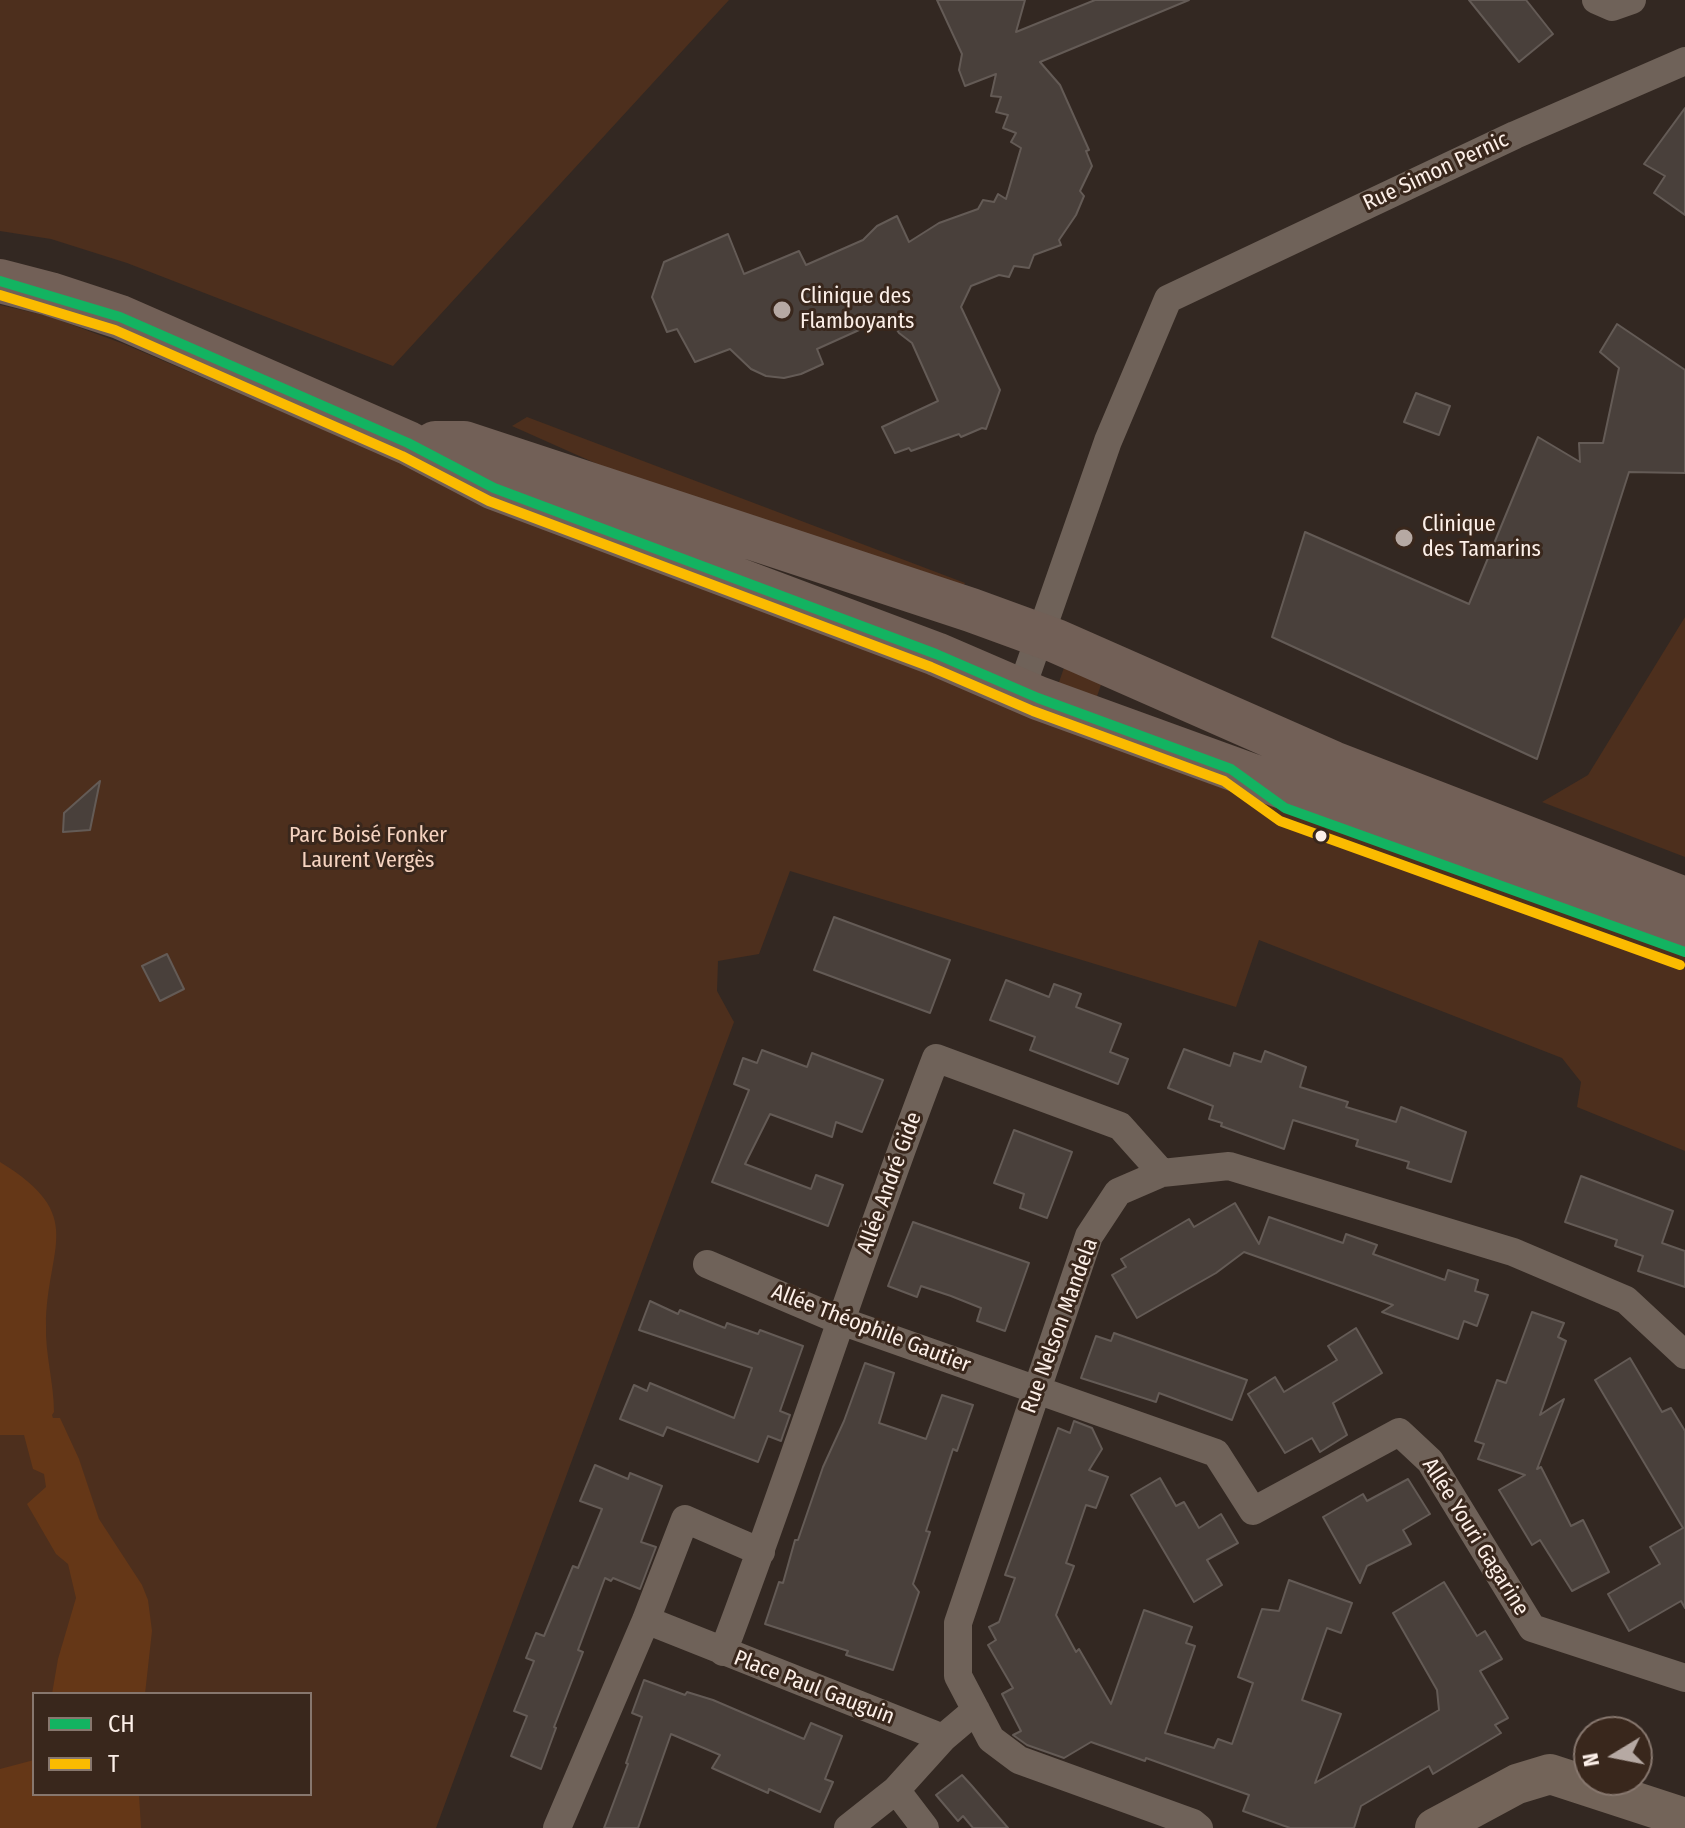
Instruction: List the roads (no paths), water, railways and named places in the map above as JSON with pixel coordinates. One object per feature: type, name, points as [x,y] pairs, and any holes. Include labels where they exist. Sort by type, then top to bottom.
[{"type":"main road","points":[[0,281],[120,317],[408,443],[494,488],[936,654],[1029,694],[1685,933]]},
{"type":"main road","points":[[408,443],[464,443],[1047,638],[1333,763],[1685,899]]},
{"type":"street","points":[[1596,0],[1612,7],[1632,0]]},
{"type":"street","name":"Rue Simon Pernic","points":[[1029,694],[1047,638],[1188,300],[1190,288],[1515,135],[1685,61]]},
{"type":"street","name":"Allée André Gide","points":[[723,1652],[761,1552],[889,1180],[936,1058],[1120,1126],[1162,1173]]},
{"type":"street","name":"Rue Nelson Mandela","points":[[1199,1828],[1193,1823],[1019,1760],[991,1739],[958,1676],[958,1623],[1089,1236],[1118,1192],[1162,1173],[1229,1166],[1513,1252],[1626,1300],[1685,1355]]},
{"type":"street","name":"Allée Théophile Gautier","points":[[707,1264],[841,1321],[1036,1391]]},
{"type":"street","name":"Allée Youri Gagarine","points":[[1036,1391],[1216,1453],[1253,1511],[1399,1432],[1430,1461],[1532,1628],[1685,1678]]},
{"type":"street","points":[[557,1828],[646,1620],[685,1519],[761,1552]]},
{"type":"street","name":"Place Paul Gauguin","points":[[646,1620],[943,1738]]},
{"type":"street","points":[[848,1828],[896,1790],[943,1738],[976,1710]]},
{"type":"street","points":[[1435,1828],[1517,1784],[1550,1774],[1685,1818]]},
{"type":"street","points":[[896,1790],[925,1828]]},
{"type":"place","name":"Clinique des Flamboyants","points":[[782,310]]},
{"type":"place","name":"Clinique des Tamarins","points":[[1404,538]]},
{"type":"park label","name":"Parc Boisé Fonker Laurent Vergès","points":[[368,848]]}]
